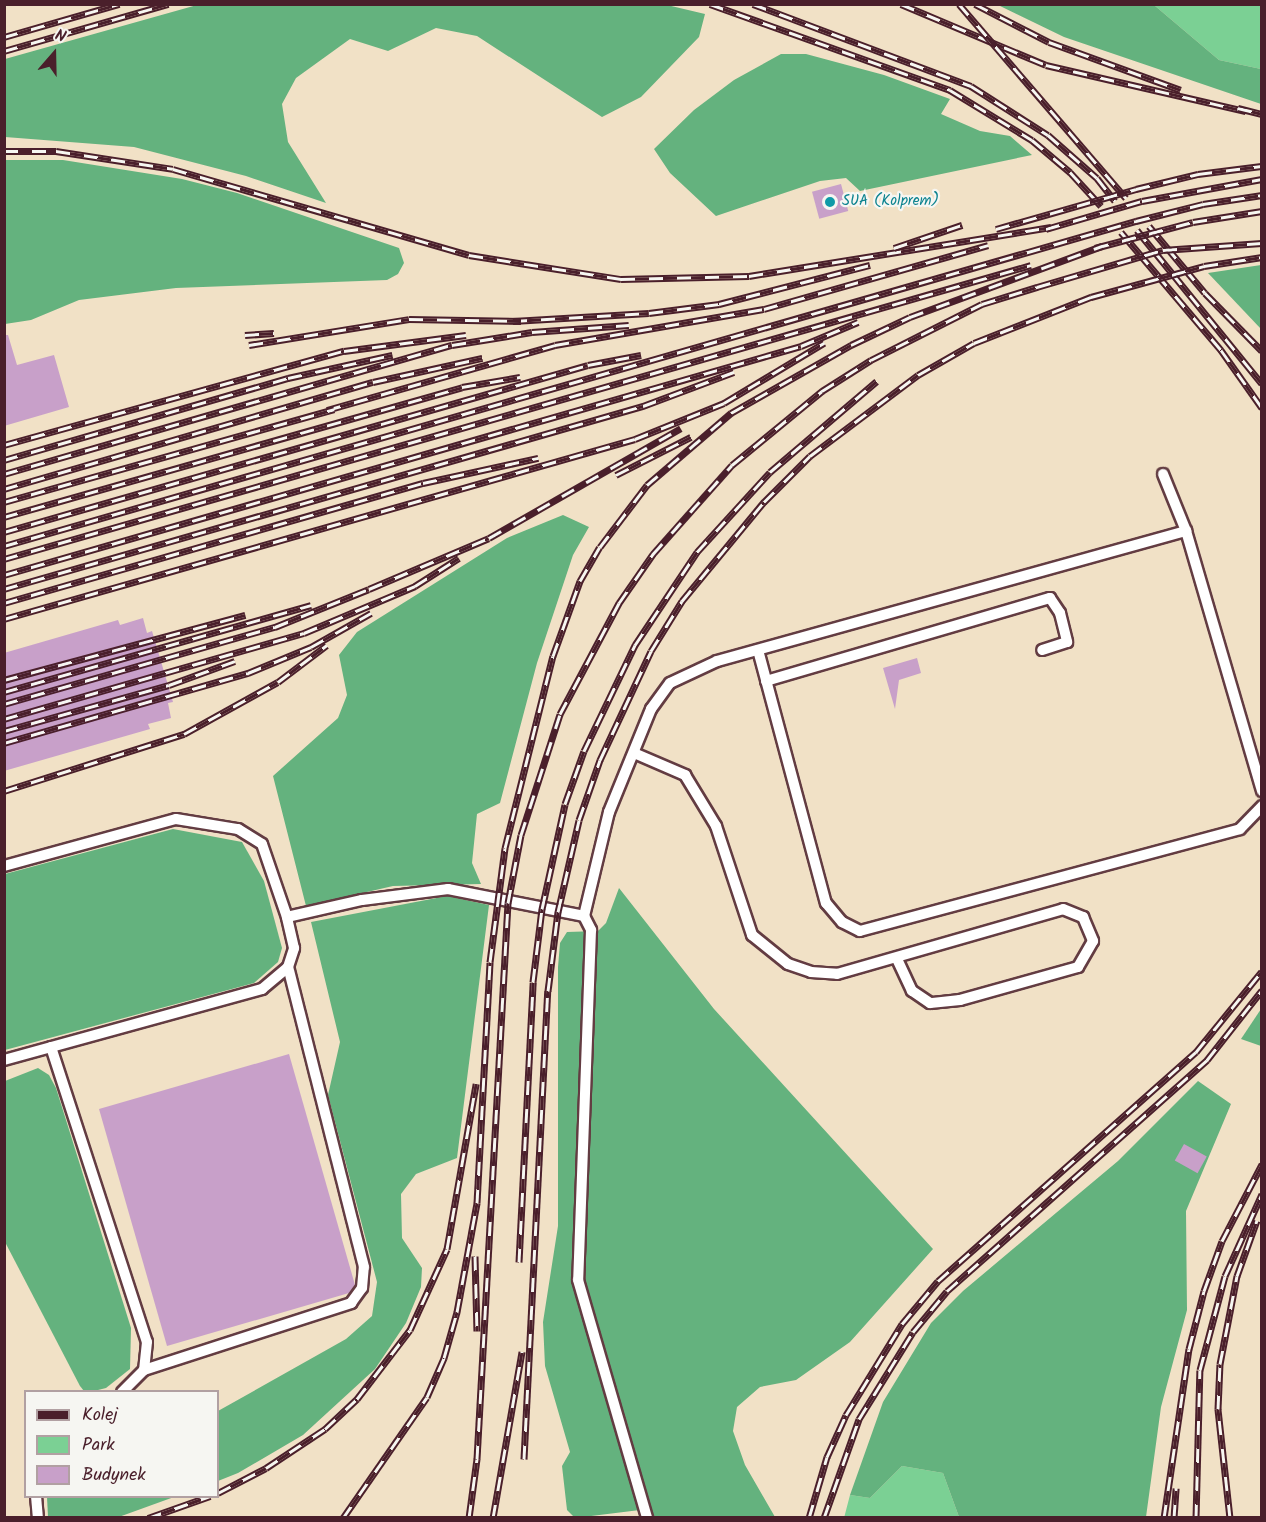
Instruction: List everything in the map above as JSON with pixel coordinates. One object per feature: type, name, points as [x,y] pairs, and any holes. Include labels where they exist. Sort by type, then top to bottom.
[{"type":"lane","points":[[1163,474],[1186,531],[1262,791]]},
{"type":"lane","points":[[648,1518],[578,1280],[591,930],[584,916],[609,812],[651,709],[670,683],[717,661],[1186,531]]},
{"type":"lane","points":[[766,681],[1050,598],[1060,613],[1067,642],[1042,650]]},
{"type":"lane","points":[[758,650],[826,903],[842,922],[860,931],[1240,829],[1262,806]]},
{"type":"lane","points":[[634,753],[685,775],[702,799],[716,826],[752,935],[770,953],[811,972],[837,974],[897,959],[1063,909],[1083,917],[1093,941],[1078,967],[960,1000],[930,1003],[912,991],[897,959]]},
{"type":"lane","points":[[4,866],[176,819],[238,829],[262,844],[287,917],[294,948],[288,967],[364,1267],[362,1288],[351,1303],[144,1370],[124,1390]]},
{"type":"lane","points":[[287,917],[362,900],[448,890],[584,916]]},
{"type":"lane","points":[[4,1060],[262,989],[288,967]]},
{"type":"lane","points":[[51,1047],[147,1342],[144,1370]]},
{"type":"lane","points":[[36,1498],[38,1518]]},
{"type":"green space","points":[[197,5],[667,5],[705,14],[699,37],[641,97],[602,117],[477,36],[436,28],[388,51],[350,39],[296,78],[282,104],[288,142],[326,203],[246,176],[134,147],[5,137],[5,59]]},
{"type":"green space","points":[[998,5],[1154,5],[1219,60],[1261,69],[1261,104],[1064,37]]},
{"type":"green space","points":[[1154,5],[1261,5],[1261,69],[1219,60]]},
{"type":"green space","points":[[781,54],[806,54],[884,75],[950,99],[941,114],[980,131],[1010,136],[1032,155],[860,191],[846,178],[820,181],[716,216],[670,173],[654,149],[694,110],[734,80]]},
{"type":"green space","points":[[4,160],[63,160],[182,179],[237,193],[399,248],[404,263],[398,274],[387,280],[176,288],[79,300],[31,320],[5,324]]},
{"type":"green space","points":[[1262,265],[1261,329],[1208,273]]},
{"type":"green space","points":[[563,515],[589,527],[573,555],[537,663],[500,803],[477,814],[472,863],[481,884],[393,886],[306,906],[273,776],[338,718],[347,695],[339,655],[357,632],[507,538]]},
{"type":"green space","points":[[173,829],[242,842],[264,881],[282,948],[278,962],[254,983],[5,1050],[5,874]]},
{"type":"green space","points":[[619,888],[714,1009],[933,1249],[850,1342],[796,1380],[760,1387],[737,1407],[733,1431],[745,1465],[775,1517],[651,1517],[648,1509],[575,1518],[567,1510],[562,1466],[570,1452],[545,1366],[543,1322],[558,1226],[558,967],[560,943],[567,932],[598,931],[606,923]]},
{"type":"green space","points":[[447,896],[489,905],[457,1158],[416,1174],[401,1194],[402,1238],[422,1268],[421,1287],[406,1323],[375,1369],[303,1435],[238,1473],[219,1481],[219,1410],[346,1339],[372,1316],[377,1282],[328,1095],[340,1042],[311,922]]},
{"type":"green space","points":[[1261,1009],[1261,1046],[1241,1039]]},
{"type":"green space","points":[[38,1068],[49,1075],[56,1088],[131,1328],[130,1369],[106,1388],[83,1390],[80,1386],[5,1242],[5,1081]]},
{"type":"green space","points":[[1198,1081],[1231,1104],[1186,1211],[1187,1310],[1161,1407],[1146,1517],[959,1517],[943,1473],[902,1466],[870,1498],[850,1495],[883,1402],[931,1323],[963,1291],[1118,1161]]},
{"type":"green space","points":[[902,1466],[943,1473],[959,1517],[844,1518],[850,1495],[870,1498]]},
{"type":"green space","points":[[47,1498],[171,1498],[116,1518],[48,1517]]},
{"type":"building","name":"SUA (Kolprem)","points":[[841,184],[848,211],[819,219],[812,192]]},
{"type":"building","points":[[4,335],[8,335],[17,365],[54,355],[69,407],[4,426]]},
{"type":"building","points":[[143,618],[147,633],[152,631],[173,702],[168,703],[171,718],[148,724],[150,729],[4,771],[4,653],[118,620],[120,625]]},
{"type":"building","points":[[917,658],[921,673],[899,680],[895,709],[883,668]]},
{"type":"building","points":[[289,1054],[355,1285],[349,1293],[167,1346],[99,1109]]},
{"type":"building","points":[[1184,1144],[1207,1157],[1198,1173],[1175,1161]]},
{"type":"railway","points":[[4,37],[119,4]]},
{"type":"railway","points":[[4,51],[168,4]]},
{"type":"railway","points":[[710,4],[950,90],[1032,140],[1070,172],[1101,206]]},
{"type":"railway","points":[[753,4],[971,86],[1048,135],[1097,178],[1115,201]]},
{"type":"railway","points":[[901,4],[1046,65],[1246,111]]},
{"type":"railway","points":[[959,4],[1126,198]]},
{"type":"railway","points":[[975,4],[1049,42],[1181,90]]},
{"type":"railway","points":[[1238,108],[1262,114]]},
{"type":"railway","points":[[4,151],[56,151],[173,169],[469,255],[621,279],[749,276],[1051,227]]},
{"type":"railway","points":[[996,229],[1136,189],[1198,174],[1262,166]]},
{"type":"railway","points":[[1046,229],[1142,201],[1262,179]]},
{"type":"railway","points":[[4,546],[1136,221],[1203,204],[1262,195]]},
{"type":"railway","points":[[1095,248],[1193,222],[1262,211]]},
{"type":"railway","points":[[894,248],[962,225]]},
{"type":"railway","points":[[1149,226],[1205,293],[1262,351]]},
{"type":"railway","points":[[1137,230],[1262,384]]},
{"type":"railway","points":[[1121,232],[1221,350],[1262,408]]},
{"type":"railway","points":[[469,1518],[477,1459],[508,903],[521,835],[560,714],[619,603],[653,554],[732,465],[822,391],[871,360],[982,304],[1037,287],[1163,250],[1262,243]]},
{"type":"railway","points":[[327,410],[555,345],[764,309],[988,245]]},
{"type":"railway","points":[[343,1518],[427,1397],[444,1358],[457,1312],[477,1203],[490,962],[505,848],[553,656],[580,581],[600,547],[647,485],[731,413],[851,345],[910,317],[1102,246]]},
{"type":"railway","points":[[524,1459],[548,991],[558,912],[579,820],[600,760],[651,651],[682,601],[764,502],[810,456],[918,375],[974,343],[1091,297],[1204,266],[1262,257]]},
{"type":"railway","points":[[513,321],[649,313],[719,304],[870,265]]},
{"type":"railway","points":[[4,559],[1031,265]]},
{"type":"railway","points":[[249,345],[409,319],[521,321]]},
{"type":"railway","points":[[4,575],[801,346],[858,322]]},
{"type":"railway","points":[[4,474],[452,345],[532,332],[629,325]]},
{"type":"railway","points":[[245,335],[274,333]]},
{"type":"railway","points":[[4,445],[344,351],[466,335]]},
{"type":"railway","points":[[4,619],[635,439],[724,403],[824,343]]},
{"type":"railway","points":[[4,460],[288,378],[392,355]]},
{"type":"railway","points":[[4,532],[588,365],[641,355]]},
{"type":"railway","points":[[4,489],[373,382],[482,358]]},
{"type":"railway","points":[[4,589],[643,406],[734,372]]},
{"type":"railway","points":[[4,517],[462,387],[520,377]]},
{"type":"railway","points":[[519,1262],[533,982],[542,909],[565,804],[584,751],[635,645],[697,552],[770,472],[877,381]]},
{"type":"railway","points":[[4,502],[334,409]]},
{"type":"railway","points":[[4,704],[275,627],[369,589],[489,538],[681,428]]},
{"type":"railway","points":[[616,475],[691,437]]},
{"type":"railway","points":[[4,603],[423,483],[538,458]]},
{"type":"railway","points":[[4,719],[304,633],[415,586],[459,558]]},
{"type":"railway","points":[[4,692],[311,605]]},
{"type":"railway","points":[[4,743],[248,673],[311,647],[371,613]]},
{"type":"railway","points":[[4,680],[245,615]]},
{"type":"railway","points":[[4,791],[184,734],[278,682],[327,645]]},
{"type":"railway","points":[[4,731],[169,685],[235,661]]},
{"type":"railway","points":[[809,1518],[827,1457],[846,1415],[902,1324],[938,1281],[1196,1052],[1262,971]]},
{"type":"railway","points":[[824,1518],[859,1419],[913,1332],[947,1291],[1207,1060],[1262,990]]},
{"type":"railway","points":[[219,1492],[266,1468],[325,1429],[357,1399],[410,1330],[447,1249],[476,1084]]},
{"type":"railway","points":[[1164,1518],[1189,1349],[1204,1291],[1222,1241],[1262,1164]]},
{"type":"railway","points":[[1196,1518],[1200,1370],[1225,1276],[1262,1194]]},
{"type":"railway","points":[[1230,1518],[1218,1409],[1220,1364],[1237,1276],[1257,1220]]},
{"type":"railway","points":[[475,1256],[477,1331]]},
{"type":"railway","points":[[493,1518],[522,1352]]},
{"type":"railway","points":[[1174,1518],[1176,1488]]},
{"type":"railway","points":[[148,1518],[204,1498]]},
{"type":"place","name":"SUA (Kolprem)","points":[[830,202]]}]
